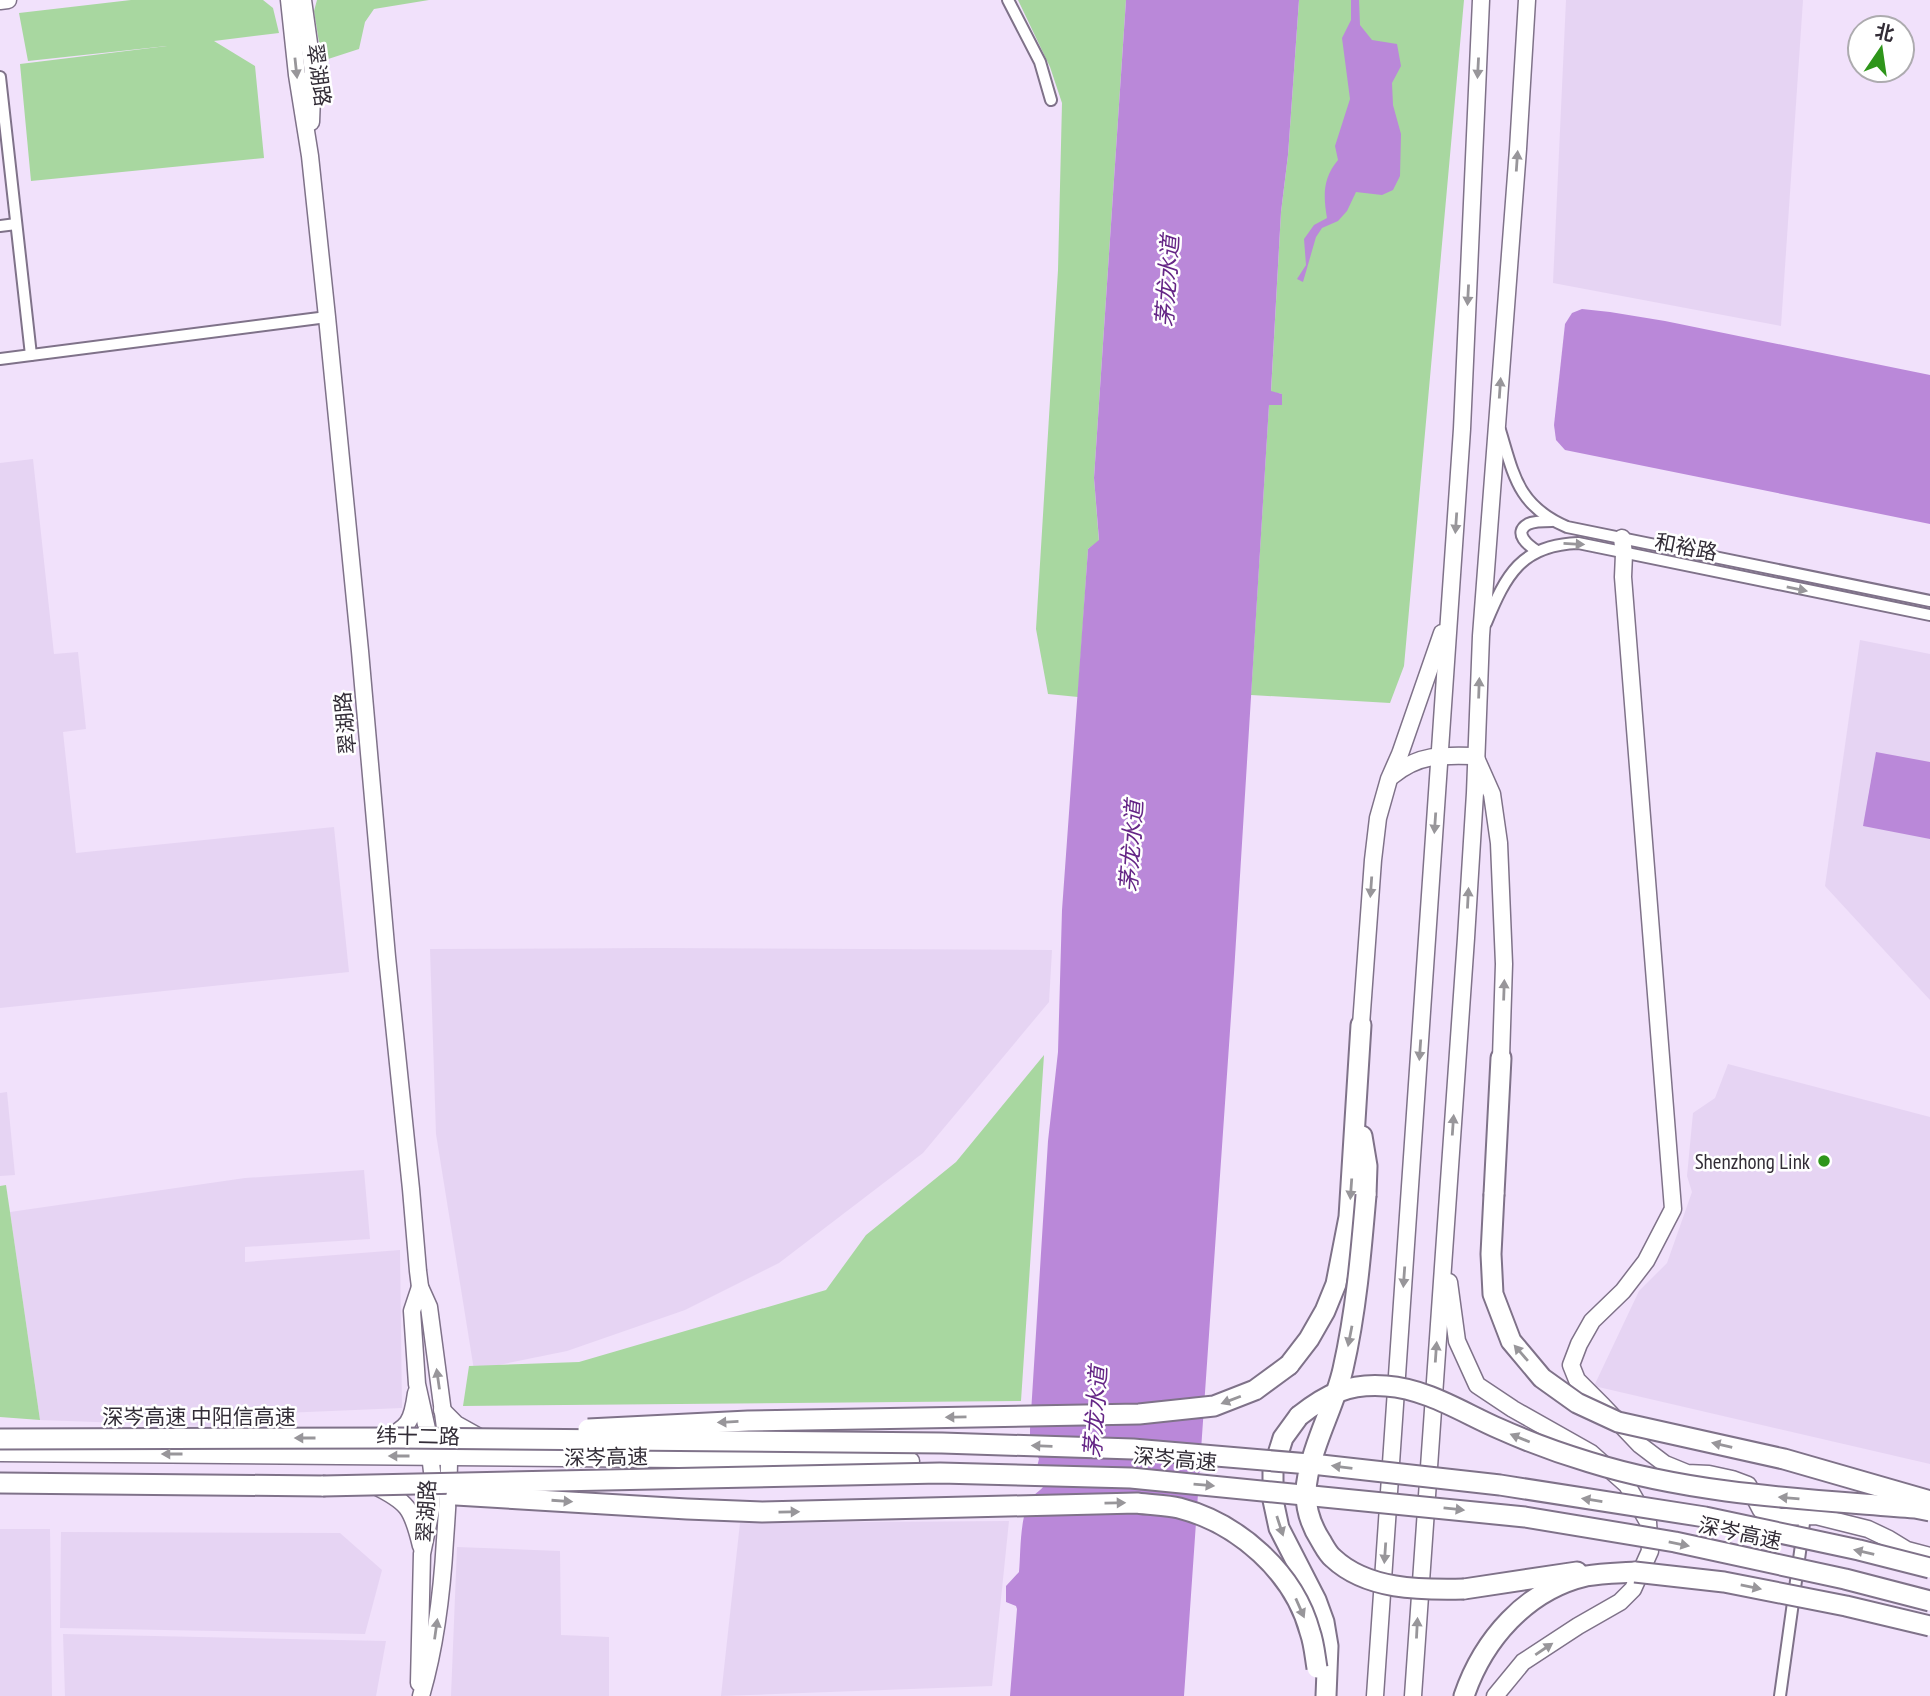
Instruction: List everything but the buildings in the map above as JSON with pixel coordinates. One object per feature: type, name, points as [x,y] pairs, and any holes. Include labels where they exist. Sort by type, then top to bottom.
[{"type":"highway","points":[[398,1438],[748,1421],[1125,1415],[1214,1406],[1255,1390],[1289,1365],[1309,1339],[1336,1284],[1349,1217],[1362,1025]]},
{"type":"highway","points":[[1501,1058],[1490,1254],[1493,1294],[1511,1341],[1542,1378],[1577,1403],[1618,1422],[1784,1459],[1930,1501]]},
{"type":"highway","points":[[1357,1097],[1367,1166],[1360,1269],[1343,1372],[1307,1476],[1306,1505],[1314,1531],[1332,1558],[1361,1577],[1391,1586],[1426,1590],[1464,1589],[1563,1573],[1635,1572],[1724,1582],[1930,1626]]},
{"type":"highway","points":[[1319,1696],[1328,1646],[1324,1622],[1316,1600],[1279,1528],[1273,1500],[1273,1469],[1283,1438],[1299,1416],[1321,1399],[1353,1386],[1386,1386],[1418,1391],[1545,1448],[1657,1479],[1717,1490],[1930,1511]]},
{"type":"highway","name":"深岑高速 中阳信高速","points":[[0,1439],[398,1438]]},
{"type":"highway","name":"深岑高速","points":[[398,1438],[942,1443],[1133,1448],[1321,1465],[1500,1486],[1705,1517],[1930,1568]]},
{"type":"highway","name":"深岑高速","points":[[323,1486],[940,1473],[1131,1478],[1525,1517],[1675,1542],[1845,1579],[1930,1601]]},
{"type":"highway","points":[[0,1481],[323,1486],[762,1512],[1137,1503],[1179,1508],[1216,1521],[1248,1542],[1273,1566],[1295,1596],[1310,1631],[1323,1669],[1326,1696]]},
{"type":"highway","points":[[1464,1696],[1482,1653],[1514,1615],[1534,1600],[1556,1587],[1586,1576],[1635,1572]]},
{"type":"street","points":[[0,1],[8,0]]},
{"type":"street","points":[[275,0],[299,22],[312,0]]},
{"type":"street","name":"翠湖路","points":[[289,0],[299,22],[313,72],[310,156],[420,1287],[429,1307],[449,1458],[431,1510],[422,1554],[420,1696]]},
{"type":"street","name":"翠湖路","points":[[299,22],[303,0]]},
{"type":"street","points":[[1007,0],[1040,62],[1051,100]]},
{"type":"street","points":[[1375,1696],[1462,429],[1481,0]]},
{"type":"street","points":[[1413,1696],[1466,938],[1481,636],[1527,0]]},
{"type":"street","points":[[0,77],[31,355]]},
{"type":"street","points":[[0,226],[16,224]]},
{"type":"street","points":[[0,359],[327,317]]},
{"type":"street","name":"和裕路","points":[[1498,421],[1521,490],[1542,514],[1567,527],[1623,546],[1930,615]]},
{"type":"street","points":[[1537,551],[1524,541],[1523,531],[1530,523],[1552,520]]},
{"type":"street","name":"和裕路","points":[[1481,636],[1499,592],[1513,571],[1537,551],[1559,544],[1623,546],[1930,601]]},
{"type":"street","points":[[1623,546],[1623,577],[1673,1209],[1646,1261],[1623,1291],[1592,1321],[1571,1365],[1577,1380],[1640,1445],[1665,1464],[1687,1473],[1709,1474],[1748,1485],[1761,1510],[1780,1517],[1816,1516],[1868,1529],[1907,1550],[1930,1556]]},
{"type":"street","points":[[1362,1025],[1374,839],[1382,798],[1450,611]]},
{"type":"street","points":[[1389,779],[1404,766],[1419,760],[1438,755],[1475,756]]},
{"type":"street","points":[[1475,756],[1492,794],[1499,842],[1504,964],[1501,1058]]},
{"type":"street","points":[[1445,1231],[1457,1341],[1477,1385],[1513,1409],[1591,1453],[1627,1485],[1648,1522],[1650,1551],[1633,1589],[1620,1602],[1523,1662],[1495,1696]]},
{"type":"street","name":"翠湖路","points":[[420,1287],[412,1311],[417,1384],[430,1456],[441,1480],[445,1541],[442,1588],[431,1662],[420,1696]]},
{"type":"street","points":[[352,1455],[396,1433],[409,1423],[417,1384]]},
{"type":"street","points":[[442,1410],[456,1424],[519,1458]]},
{"type":"street","name":"纬十二路","points":[[0,1453],[911,1461]]},
{"type":"street","points":[[0,1481],[834,1482],[835,1460]]},
{"type":"street","points":[[365,1480],[404,1503],[415,1520],[422,1554]]},
{"type":"street","points":[[445,1541],[453,1508],[467,1496],[562,1481]]},
{"type":"street","points":[[1780,1696],[1805,1516]]},
{"type":"shaded area","points":[[1566,0],[1803,0],[1781,326],[1553,283]]},
{"type":"shaded area","points":[[33,459],[54,654],[78,652],[86,729],[63,732],[76,853],[334,827],[349,972],[0,1008],[0,463]]},
{"type":"shaded area","points":[[1860,640],[1930,654],[1930,1000],[1825,886]]},
{"type":"shaded area","points":[[430,949],[1052,950],[1049,1002],[923,1153],[779,1263],[685,1310],[567,1351],[474,1370],[436,1134]]},
{"type":"shaded area","points":[[1728,1064],[1930,1117],[1930,1464],[1594,1386],[1639,1291],[1667,1263],[1692,1192],[1687,1176],[1693,1113],[1715,1098]]},
{"type":"shaded area","points":[[7,1092],[15,1175],[0,1176],[0,1093]]},
{"type":"shaded area","points":[[364,1170],[370,1239],[245,1247],[245,1262],[400,1250],[402,1408],[260,1414],[261,1428],[40,1420],[10,1212],[245,1178]]},
{"type":"shaded area","points":[[1009,1521],[992,1686],[721,1696],[740,1523]]},
{"type":"shaded area","points":[[0,1529],[50,1529],[52,1696],[0,1696]]},
{"type":"shaded area","points":[[61,1532],[340,1533],[382,1570],[365,1634],[60,1628]]},
{"type":"shaded area","points":[[457,1547],[560,1551],[561,1635],[609,1637],[609,1696],[451,1696]]},
{"type":"shaded area","points":[[63,1634],[386,1641],[376,1696],[65,1696]]},
{"type":"green space","points":[[131,0],[263,0],[273,8],[279,33],[214,41],[255,66],[264,158],[31,181],[20,64],[167,46],[28,61],[19,13]]},
{"type":"green space","points":[[317,0],[429,0],[374,9],[365,22],[359,49],[322,61],[314,11]]},
{"type":"green space","points":[[1018,0],[1126,0],[1094,478],[1099,541],[1088,549],[1078,697],[1048,694],[1036,629],[1058,270],[1062,103],[1050,67]]},
{"type":"green space","points":[[1299,0],[1464,0],[1404,666],[1390,703],[1251,695],[1269,404],[1282,405],[1282,394],[1271,392],[1281,212],[1288,155]]},
{"type":"green space","points":[[1044,1055],[1021,1401],[463,1406],[469,1366],[579,1362],[826,1290],[866,1235],[956,1162]]},
{"type":"green space","points":[[6,1185],[40,1420],[0,1417],[0,1186]]},
{"type":"water","name":"茅龙水道","points":[[1126,0],[1299,0],[1288,155],[1281,212],[1271,391],[1282,394],[1282,405],[1269,405],[1234,973],[1184,1696],[1010,1696],[1017,1609],[1006,1602],[1006,1586],[1019,1572],[1026,1511],[1029,1502],[1043,1487],[1044,1481],[1037,1467],[1039,1459],[1030,1442],[1030,1429],[1048,1141],[1058,1052],[1062,910],[1088,549],[1099,540],[1094,478]]},
{"type":"water","points":[[1351,0],[1359,0],[1360,25],[1372,40],[1397,44],[1401,66],[1392,83],[1393,105],[1401,134],[1400,176],[1393,190],[1382,195],[1356,192],[1347,211],[1338,221],[1322,228],[1316,237],[1303,282],[1297,279],[1306,265],[1304,239],[1314,225],[1327,218],[1325,187],[1329,173],[1338,160],[1335,146],[1350,99],[1342,38],[1351,20]]},
{"type":"water","points":[[1582,309],[1665,321],[1930,375],[1930,524],[1565,450],[1556,440],[1554,425],[1565,324],[1572,313]]},
{"type":"water","points":[[1876,752],[1930,762],[1930,839],[1863,826]]},
{"type":"place","name":"Shenzhong Link","points":[[1824,1161]]}]
